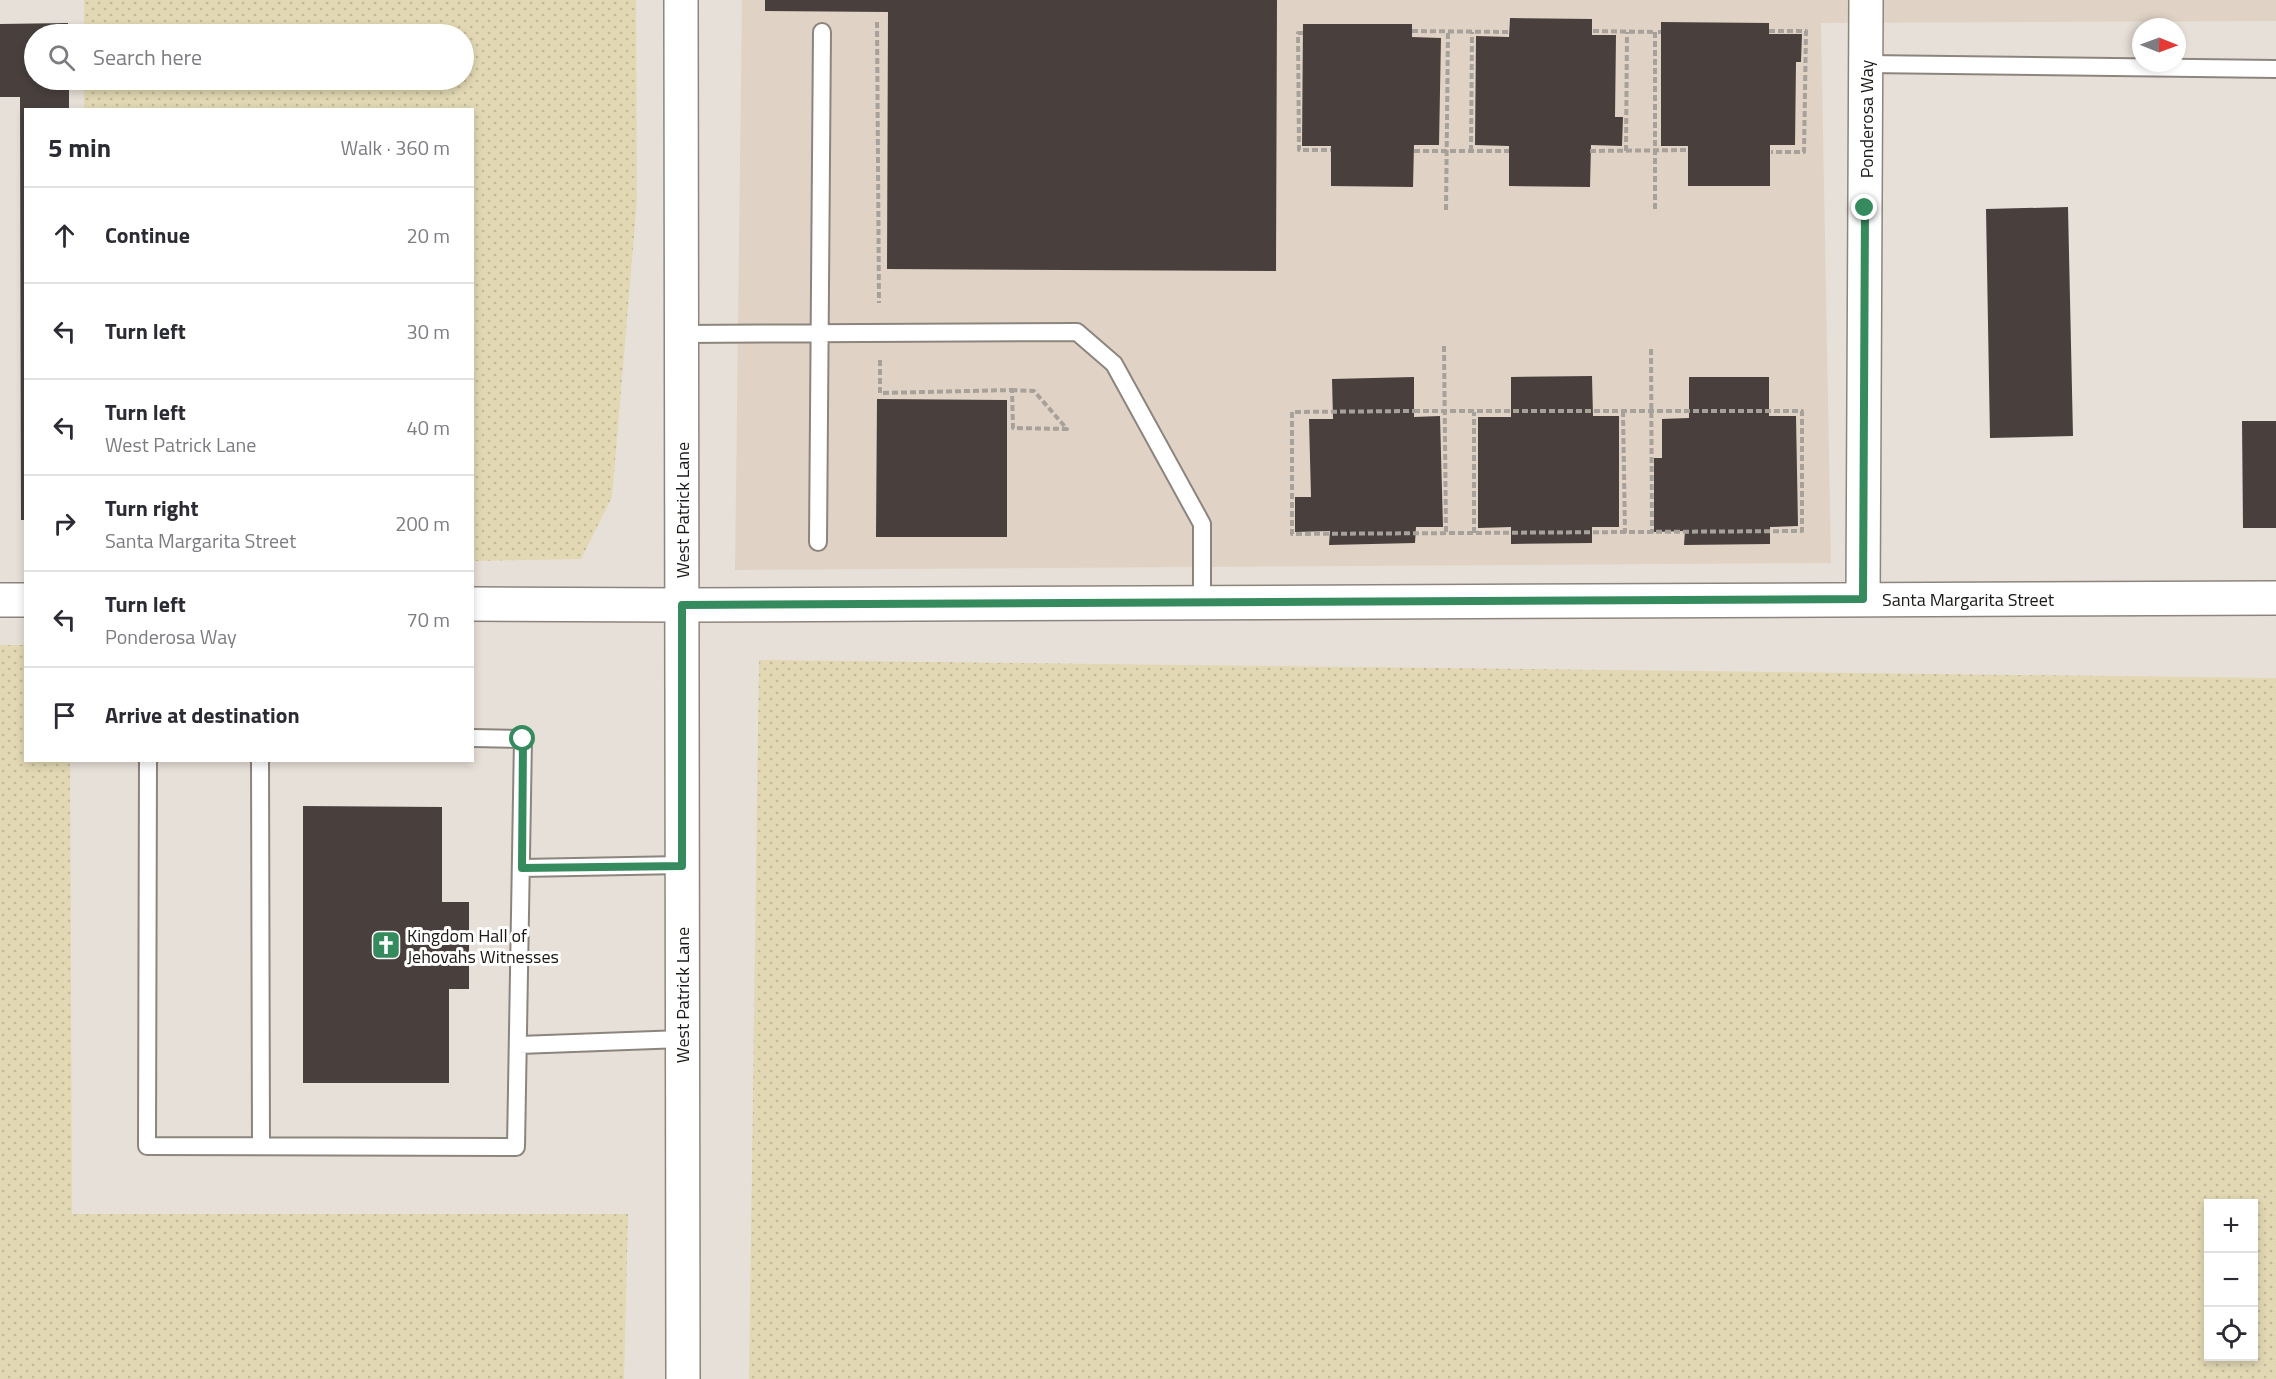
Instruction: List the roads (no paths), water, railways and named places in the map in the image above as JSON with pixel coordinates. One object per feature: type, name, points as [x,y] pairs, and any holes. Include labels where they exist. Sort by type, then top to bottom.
[{"type":"street","name":"West Patrick Lane","points":[[681,0],[683,1379]]},
{"type":"street","name":"Ponderosa Way","points":[[1863,599],[1866,0]]},
{"type":"street","name":"Santa Margarita Street","points":[[474,604],[2276,598]]},
{"type":"street","points":[[0,600],[24,600]]},
{"type":"lane","points":[[818,542],[822,32]]},
{"type":"lane","points":[[1866,64],[2276,69]]},
{"type":"lane","points":[[681,334],[1077,332],[1114,364],[1202,524],[1202,601]]},
{"type":"lane","points":[[148,762],[147,1146],[516,1147],[523,739],[474,738]]},
{"type":"lane","points":[[260,762],[261,1146]]},
{"type":"lane","points":[[522,868],[682,866]]},
{"type":"lane","points":[[519,1045],[682,1039]]},
{"type":"place","name":"Kingdom Hall of Jehovahs Witnesses","points":[[386,945]]}]
